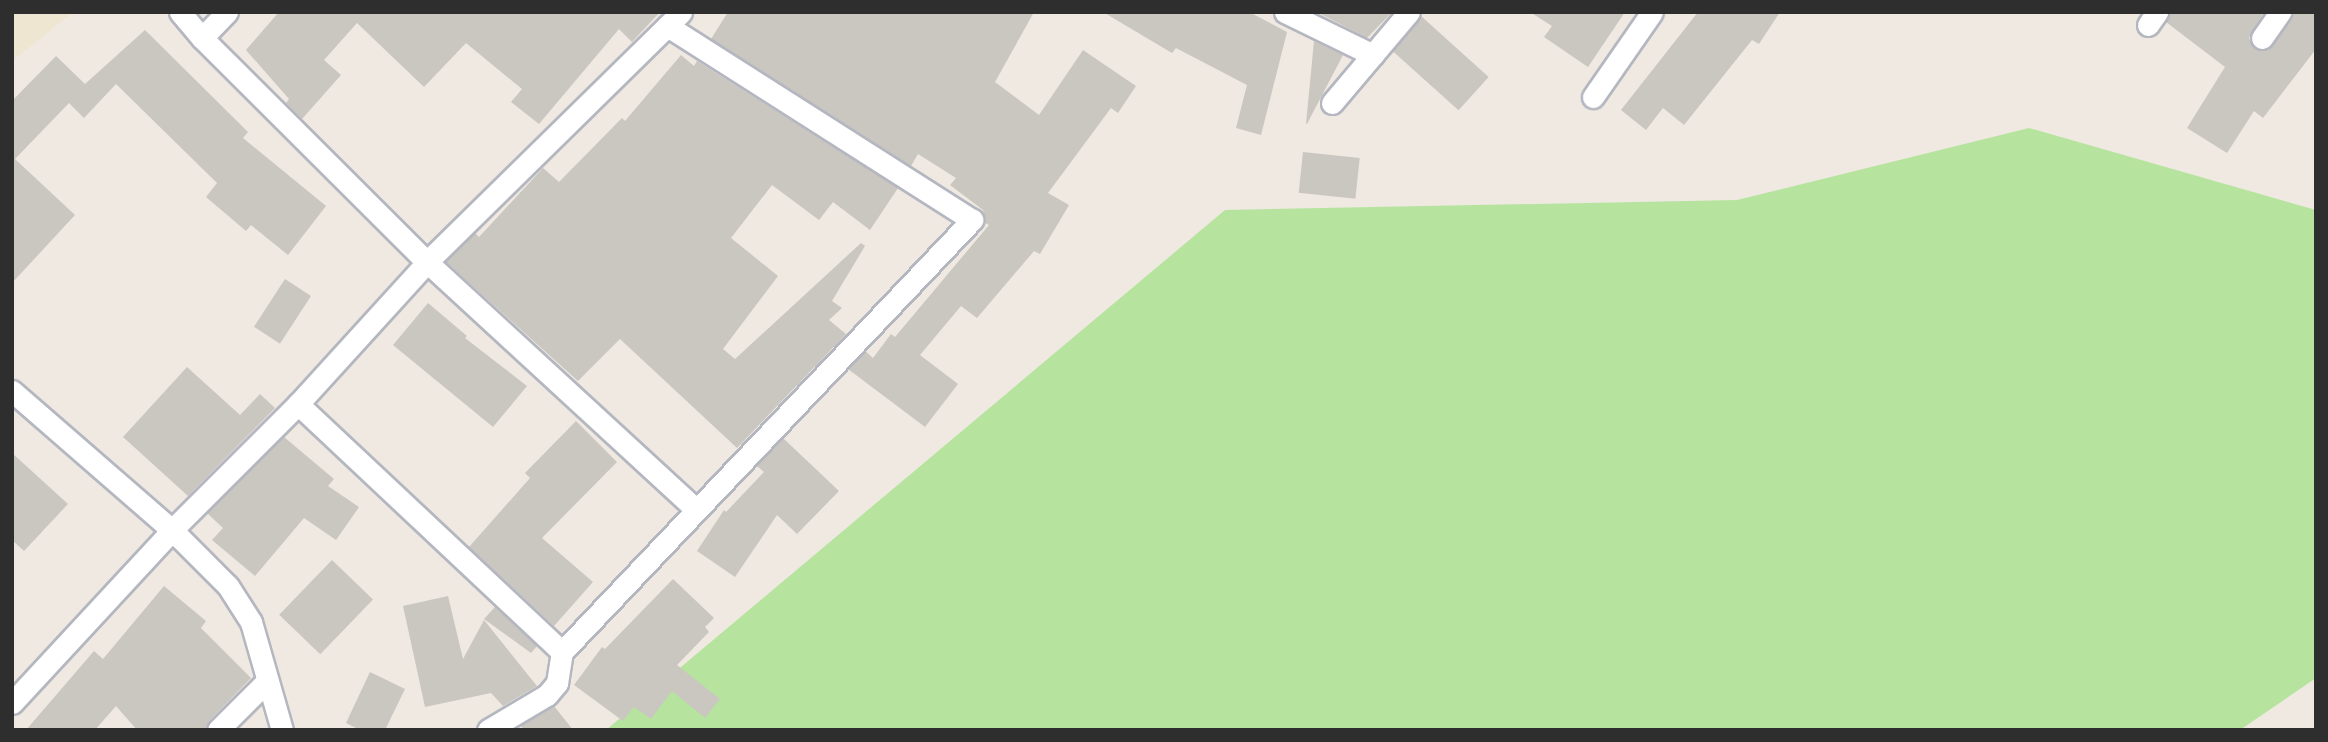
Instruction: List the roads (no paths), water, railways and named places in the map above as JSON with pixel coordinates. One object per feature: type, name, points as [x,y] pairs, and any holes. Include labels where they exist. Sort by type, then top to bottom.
[{"type":"street","points":[[180,12],[202,38],[428,262],[696,509]]},
{"type":"street","points":[[202,38],[227,12]]},
{"type":"street","points":[[1285,12],[1373,55]]},
{"type":"street","points":[[1332,103],[1409,12]]},
{"type":"street","points":[[1593,97],[1652,12]]},
{"type":"street","points":[[2262,38],[2280,12]]},
{"type":"street","points":[[12,703],[172,530],[298,404],[428,262],[674,19],[972,220],[562,652],[562,667],[557,683],[547,695],[488,730]]},
{"type":"street","points":[[12,391],[172,530],[228,586],[251,622],[282,730]]},
{"type":"street","points":[[298,404],[562,652]]},
{"type":"street","points":[[218,730],[267,681]]}]
